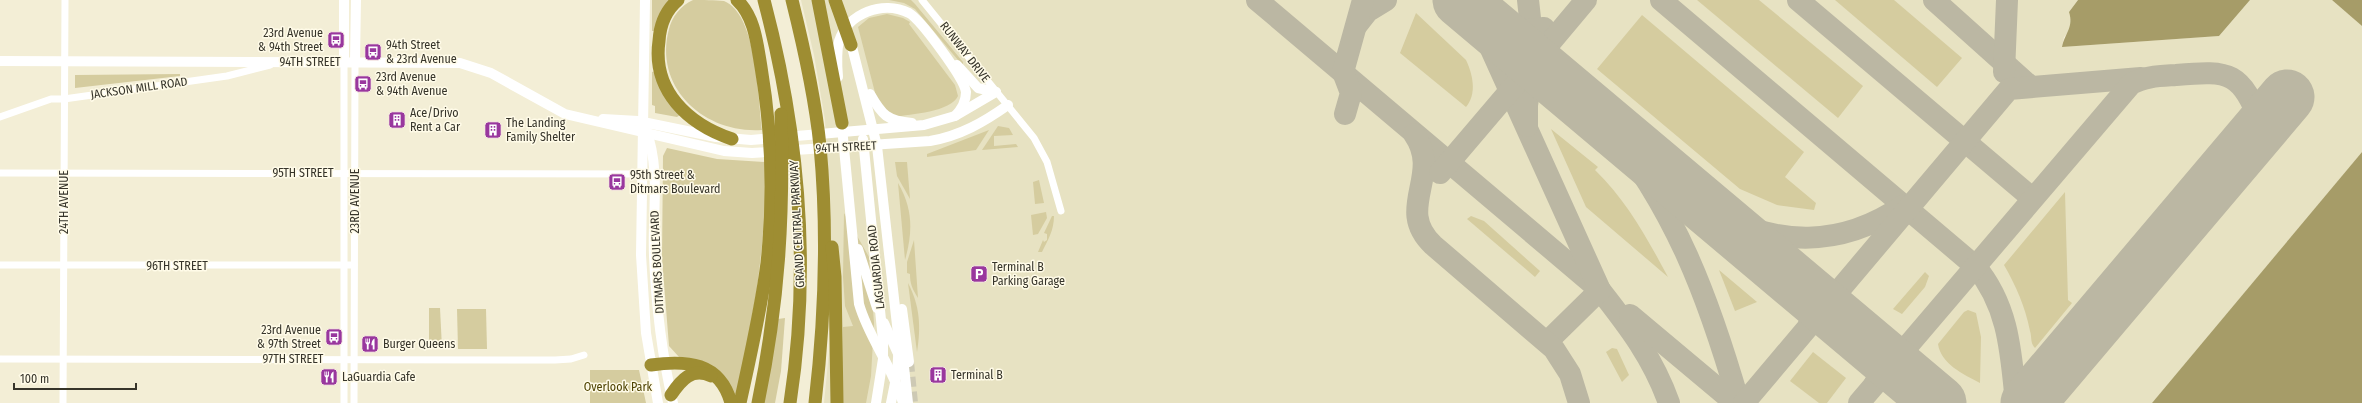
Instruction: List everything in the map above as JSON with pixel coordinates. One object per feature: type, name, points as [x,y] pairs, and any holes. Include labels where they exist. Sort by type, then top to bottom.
[{"type":"highway","points":[[678,0],[667,12],[659,39],[658,62],[664,83],[675,103],[685,114],[706,128],[732,139]]},
{"type":"highway","points":[[737,0],[748,14],[755,34],[766,96],[771,171],[770,227],[765,276],[740,403]]},
{"type":"highway","name":"GRAND CENTRAL PARKWAY","points":[[764,0],[778,56],[796,162],[800,226],[800,313],[790,403]]},
{"type":"highway","name":"GRAND CENTRAL PARKWAY","points":[[792,0],[815,110],[823,181],[825,274],[822,339],[815,403]]},
{"type":"highway","points":[[818,0],[845,127]]},
{"type":"highway","points":[[835,0],[851,45]]},
{"type":"highway","points":[[758,403],[774,313],[780,252],[782,165],[778,56]]},
{"type":"highway","points":[[815,110],[824,172],[835,272],[837,403]]},
{"type":"highway","points":[[650,365],[683,363],[703,367],[720,381],[731,403]]},
{"type":"highway","points":[[672,399],[684,378],[691,374],[706,374],[720,381]]},
{"type":"main road","name":"23RD AVENUE","points":[[344,0],[344,62]]},
{"type":"main road","name":"23RD AVENUE","points":[[355,62],[356,0]]},
{"type":"main road","name":"DITMARS BOULEVARD","points":[[645,0],[645,134],[641,174],[642,267],[650,365],[658,403]]},
{"type":"main road","points":[[842,0],[851,45],[861,77],[876,107],[886,117],[906,123],[934,123]]},
{"type":"main road","points":[[903,403],[892,372],[868,328],[859,304],[838,47],[842,34],[848,24],[866,11],[884,6],[904,10],[917,19],[965,87],[965,99],[955,116]]},
{"type":"main road","points":[[933,40],[978,88],[996,92]]},
{"type":"main road","name":"94TH STREET","points":[[0,61],[454,63],[470,65],[491,73],[554,109],[583,119],[724,151],[752,153],[877,146],[948,137],[974,126],[1008,104]]},
{"type":"main road","name":"LAGUARDIA ROAD","points":[[861,77],[877,146],[899,352],[891,403]]},
{"type":"main road","name":"94TH STREET","points":[[583,119],[644,122],[732,139],[751,140],[845,127],[862,131],[934,123],[955,116],[996,92]]},
{"type":"main road","name":"LAGUARDIA ROAD","points":[[862,131],[883,340],[882,364],[876,403]]},
{"type":"main road","name":"DITMARS BOULEVARD","points":[[645,134],[654,148],[654,256],[664,363],[672,399]]},
{"type":"main road","points":[[851,212],[862,266],[872,294],[904,367],[908,403]]},
{"type":"main road","points":[[892,283],[902,308],[909,362]]},
{"type":"street","name":"24TH AVENUE","points":[[63,403],[65,0]]},
{"type":"street","name":"RUNWAY DRIVE","points":[[922,0],[996,92],[1025,124],[1041,150],[1060,211]]},
{"type":"street","name":"JACKSON MILL ROAD","points":[[0,117],[51,99],[64,99],[227,76],[280,62]]},
{"type":"street","name":"23RD AVENUE","points":[[344,62],[344,403]]},
{"type":"street","name":"23RD AVENUE","points":[[354,403],[355,62]]},
{"type":"street","name":"95TH STREET","points":[[0,173],[654,174]]},
{"type":"street","name":"96TH STREET","points":[[0,265],[354,265]]},
{"type":"street","name":"97TH STREET","points":[[0,359],[571,359],[584,354]]},
{"type":"shaded area","points":[[801,0],[2078,0],[2069,12],[2072,20],[2070,31],[2064,37],[2062,47],[2219,36],[2250,0],[2332,0],[2362,26],[2362,152],[2152,403],[824,403],[831,332],[829,199],[825,120],[814,55]]},
{"type":"shaded area","points":[[2078,0],[2250,0],[2219,36],[2062,47],[2070,26],[2069,12]]},
{"type":"shaded area","points":[[2332,0],[2362,0],[2362,26]]},
{"type":"shaded area","points":[[2362,152],[2362,403],[2152,403]]},
{"type":"green space","points":[[652,0],[670,0],[655,31],[652,31]]},
{"type":"green space","points":[[693,0],[724,1],[735,9],[743,22],[754,59],[762,130],[741,129],[721,124],[703,115],[688,103],[676,88],[669,70],[666,50],[669,29],[672,20],[678,12]]},
{"type":"green space","points":[[889,0],[911,0],[963,62],[963,66],[915,9],[904,3]]},
{"type":"green space","points":[[1697,0],[1759,0],[1863,86],[1838,118]]},
{"type":"green space","points":[[1835,0],[1894,0],[1962,58],[1937,87]]},
{"type":"green space","points":[[1416,13],[1466,60],[1472,78],[1473,90],[1472,96],[1466,107],[1400,53]]},
{"type":"green space","points":[[887,14],[903,18],[910,22],[909,24],[955,85],[958,96],[947,106],[930,111],[894,117],[879,108],[858,27],[869,18]]},
{"type":"green space","points":[[1642,15],[1804,152],[1785,177],[1816,203],[1814,210],[1777,205],[1740,189],[1597,69]]},
{"type":"green space","points":[[655,71],[680,115],[677,117],[655,113],[655,106],[652,105],[652,72]]},
{"type":"green space","points":[[180,74],[180,76],[75,88],[75,75]]},
{"type":"green space","points":[[998,126],[1009,128],[1013,135],[994,136],[994,146],[1016,144],[1018,147],[982,150]]},
{"type":"green space","points":[[1551,129],[1598,167],[1595,170],[1617,194],[1636,220],[1668,277],[1586,207]]},
{"type":"green space","points":[[989,130],[976,150],[927,157],[927,154]]},
{"type":"green space","points":[[667,148],[717,159],[765,162],[765,220],[757,289],[738,394],[734,394],[679,357],[669,346],[662,258],[663,156]]},
{"type":"green space","points":[[895,162],[907,162],[910,199],[897,176]]},
{"type":"green space","points":[[1039,180],[1044,203],[1035,204],[1033,182]]},
{"type":"green space","points":[[898,183],[907,202],[910,221],[908,250],[905,260]]},
{"type":"green space","points":[[2065,192],[2068,300],[2072,303],[2035,348],[2033,346],[2023,305],[2004,265]]},
{"type":"green space","points":[[1046,212],[1047,218],[1038,234],[1033,235],[1031,215]]},
{"type":"green space","points":[[844,213],[869,257],[874,323],[871,376],[866,403],[842,403],[843,327],[853,326],[845,306],[843,277]]},
{"type":"green space","points":[[1052,216],[1054,216],[1054,221],[1050,235],[1042,252],[1038,252],[1043,240],[1044,242],[1047,240],[1047,234],[1044,233]]},
{"type":"green space","points":[[1471,216],[1484,221],[1540,271],[1535,277],[1467,219]]},
{"type":"green space","points":[[914,240],[918,298],[910,281],[910,274],[907,273],[907,262]]},
{"type":"green space","points":[[1719,270],[1757,302],[1735,311]]},
{"type":"green space","points":[[1925,272],[1929,276],[1925,287],[1902,314],[1893,309]]},
{"type":"green space","points":[[908,283],[917,308],[919,333],[917,352]]},
{"type":"green space","points":[[429,308],[440,308],[442,348],[429,348]]},
{"type":"green space","points":[[457,309],[486,309],[487,349],[458,349]]},
{"type":"green space","points":[[1968,310],[1976,313],[1981,337],[1980,383],[1960,372],[1948,363],[1943,357],[1938,344],[1964,312]]},
{"type":"green space","points":[[785,318],[781,371],[775,403],[762,403],[778,319]]},
{"type":"green space","points":[[1612,348],[1617,349],[1629,375],[1622,382],[1606,352]]},
{"type":"green space","points":[[1813,352],[1846,378],[1827,403],[1819,403],[1790,381]]},
{"type":"green space","name":"Overlook Park","points":[[590,370],[639,370],[646,403],[590,403]]},
{"type":"taxiway","points":[[1257,0],[1600,290],[1621,317],[1648,357],[1669,403]]},
{"type":"taxiway","points":[[1345,114],[1351,93],[1343,72],[1363,0]]},
{"type":"taxiway","points":[[1357,25],[1368,11],[1386,0]]},
{"type":"taxiway","points":[[1450,0],[1469,8],[1481,27],[1600,290],[1547,342]]},
{"type":"taxiway","points":[[1528,0],[1533,46],[1544,67]]},
{"type":"taxiway","points":[[1527,126],[1527,105],[1534,62],[1586,0]]},
{"type":"taxiway","points":[[1661,0],[1975,266],[1986,281],[2002,314],[2010,348],[2016,403]]},
{"type":"taxiway","points":[[1798,0],[2032,198]]},
{"type":"taxiway","points":[[1934,0],[2031,87]]},
{"type":"taxiway","points":[[2004,72],[2007,0]]},
{"type":"taxiway","points":[[1500,33],[1544,28]]},
{"type":"taxiway","points":[[1859,403],[2131,84],[2142,79],[2159,76],[2210,73],[2232,78],[2247,94],[2262,125]]},
{"type":"taxiway","points":[[1440,173],[1520,79],[1537,74],[1559,83]]},
{"type":"taxiway","points":[[1744,403],[2009,89],[2141,78]]},
{"type":"taxiway","points":[[1605,122],[1630,155],[1652,188],[1687,255],[1715,326],[1739,403]]},
{"type":"taxiway","points":[[1414,134],[1422,149],[1424,164],[1417,205],[1418,218],[1422,231],[1433,245],[1554,349],[1570,374],[1579,403]]},
{"type":"taxiway","points":[[1711,211],[1736,223],[1760,231],[1784,236],[1809,238],[1833,235],[1857,229],[1880,219],[1904,205]]},
{"type":"taxiway","points":[[1806,291],[1812,309],[1808,327]]},
{"type":"taxiway","points":[[1630,315],[1735,403]]},
{"type":"taxiway","points":[[1867,343],[1877,358],[1879,368],[1879,374],[1874,385]]},
{"type":"runway","points":[[1460,0],[1939,403]]},
{"type":"runway","points":[[2028,403],[2287,97]]},
{"type":"tunnel","points":[[909,362],[913,403]]},
{"type":"place","name":"23rd Avenue & 94th Street","points":[[336,40]]},
{"type":"place","name":"94th Street & 23rd Avenue","points":[[373,52]]},
{"type":"place","name":"23rd Avenue & 94th Avenue","points":[[363,84]]},
{"type":"place","name":"Ace/Drivo Rent a Car","points":[[397,120]]},
{"type":"place","name":"The Landing Family Shelter","points":[[493,130]]},
{"type":"place","name":"95th Street & Ditmars Boulevard","points":[[617,182]]},
{"type":"place","name":"Terminal B Parking Garage","points":[[979,274]]},
{"type":"place","name":"23rd Avenue & 97th Street","points":[[334,337]]},
{"type":"place","name":"Burger Queens","points":[[370,344]]},
{"type":"place","name":"Terminal B","points":[[938,375]]},
{"type":"place","name":"LaGuardia Cafe","points":[[329,377]]}]
